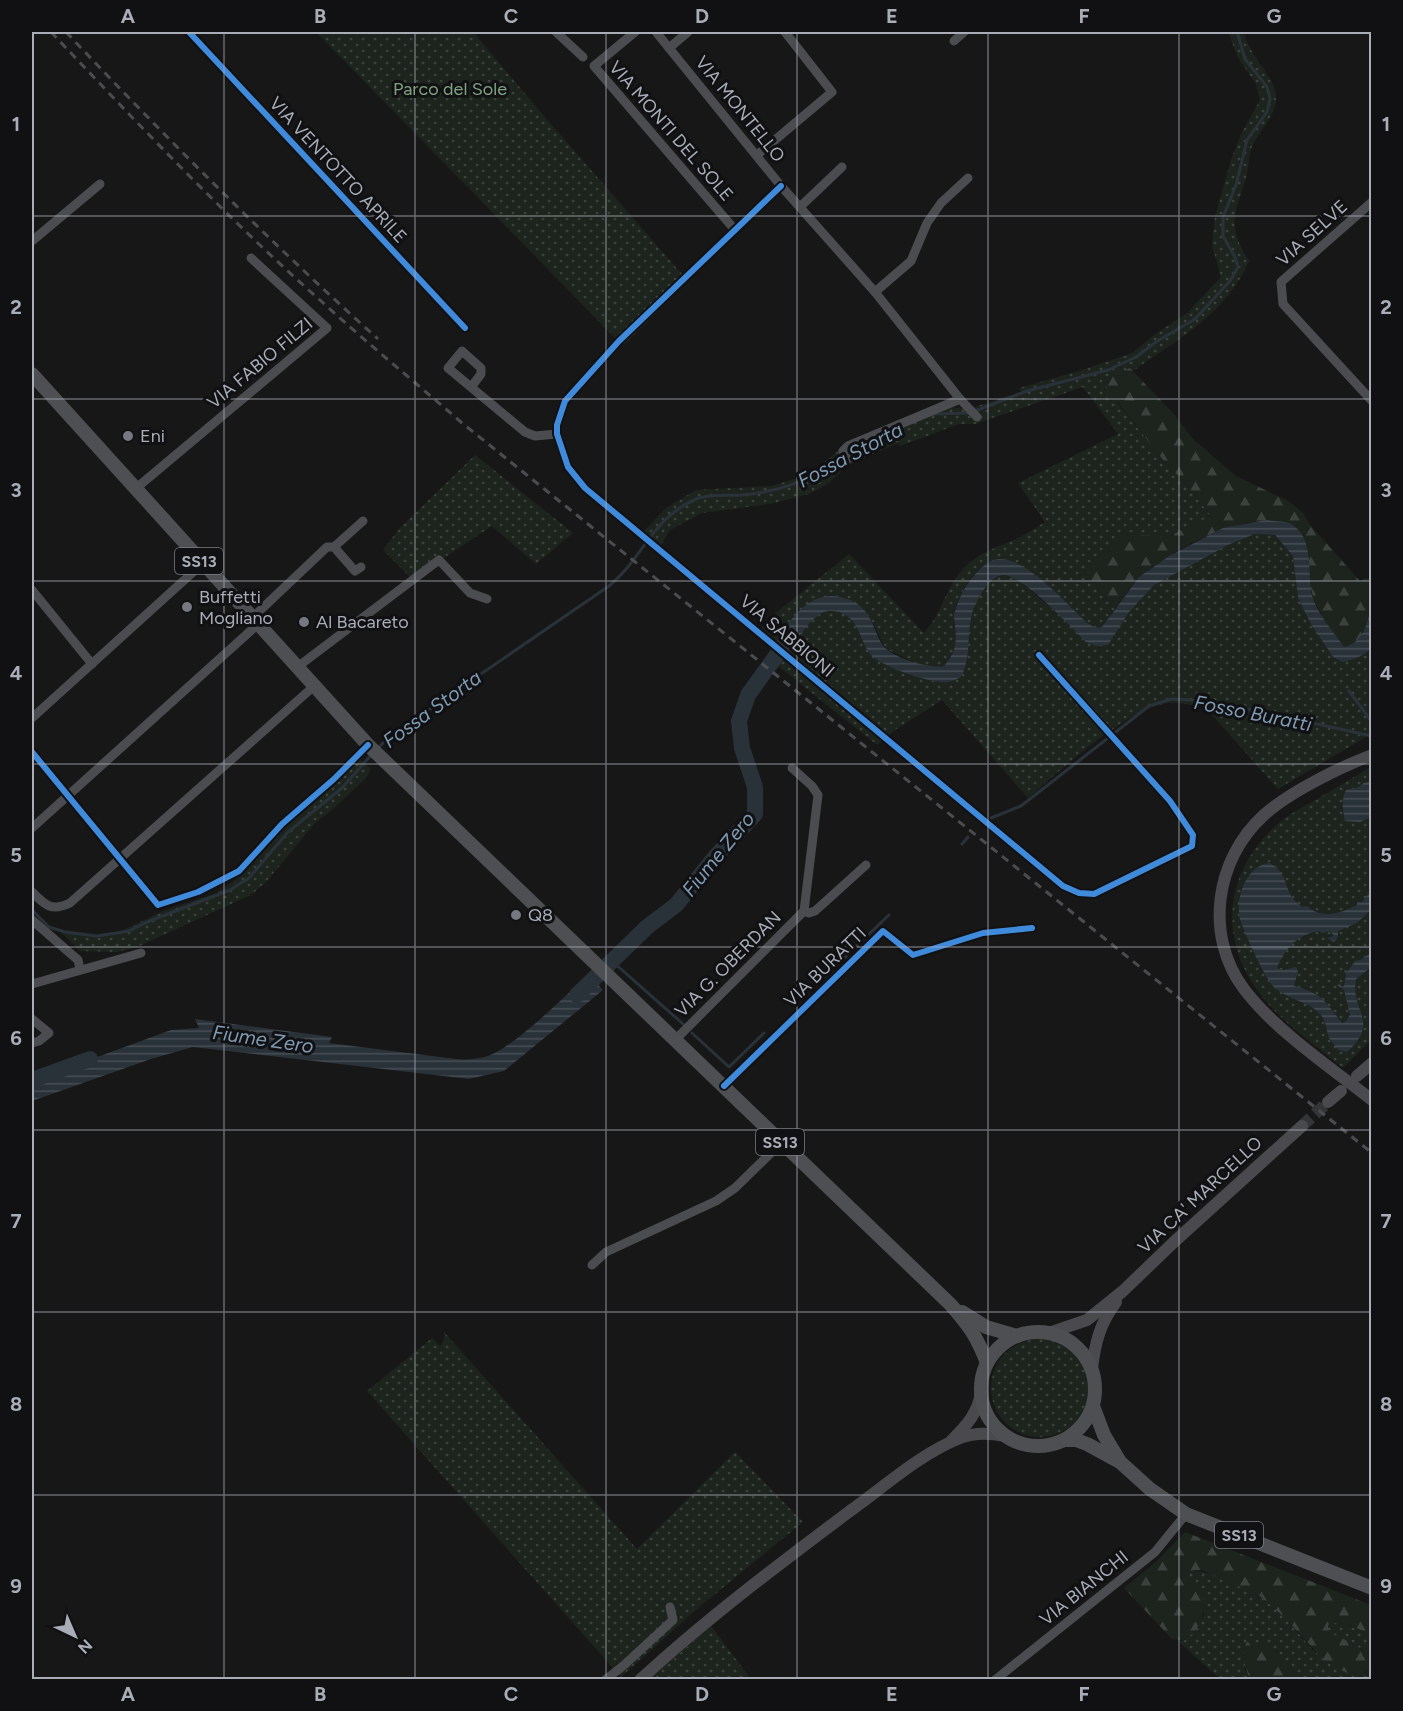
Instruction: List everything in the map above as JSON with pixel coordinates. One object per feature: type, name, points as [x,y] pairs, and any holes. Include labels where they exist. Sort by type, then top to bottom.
[{"type":"main road","name":"SS13","points":[[32,374],[134,490],[368,745],[950,1304],[971,1328],[980,1343],[987,1363]]},
{"type":"main road","points":[[1371,755],[1290,797],[1256,822],[1240,843],[1228,865],[1219,908],[1224,950],[1232,970],[1249,996],[1277,1024],[1371,1100]]},
{"type":"main road","points":[[1357,1076],[1371,1063]]},
{"type":"main road","points":[[1328,1102],[1341,1091]]},
{"type":"main road","name":"VIA CA' MARCELLO","points":[[1123,1291],[1302,1126]]},
{"type":"main road","points":[[1049,1333],[1087,1320],[1123,1291]]},
{"type":"main road","points":[[1092,1369],[1095,1343],[1100,1328],[1123,1291]]},
{"type":"main road","name":"SS13","points":[[950,1304],[986,1327],[1017,1336],[1030,1332],[1049,1333]]},
{"type":"main road","points":[[1049,1333],[1062,1337],[1078,1348],[1092,1369]]},
{"type":"main road","points":[[640,1680],[684,1639],[794,1553],[905,1471],[946,1444],[970,1420],[979,1403],[987,1363],[1001,1346],[1017,1336]]},
{"type":"main road","name":"SS13","points":[[1092,1369],[1095,1388],[1093,1406],[1104,1435],[1120,1462]]},
{"type":"main road","points":[[981,1392],[987,1415],[994,1426],[1005,1436]]},
{"type":"main road","points":[[1065,1440],[1084,1423],[1093,1406]]},
{"type":"main road","points":[[946,1444],[971,1435],[986,1433],[1005,1436]]},
{"type":"main road","name":"SS13","points":[[1005,1436],[1016,1442],[1034,1446],[1047,1446],[1065,1440],[1076,1440],[1087,1444],[1120,1462],[1150,1488],[1186,1514],[1371,1588]]},
{"type":"street","name":"VIA VENTOTTO APRILE","points":[[189,32],[465,328]]},
{"type":"street","points":[[556,32],[583,57]]},
{"type":"street","name":"VIA MONTI DEL SOLE","points":[[635,32],[594,66],[735,230]]},
{"type":"street","name":"VIA MONTELLO","points":[[656,32],[781,186],[801,206],[874,292],[974,414]]},
{"type":"street","points":[[669,48],[688,32]]},
{"type":"street","points":[[757,155],[832,92],[785,32]]},
{"type":"street","points":[[954,41],[964,32]]},
{"type":"street","points":[[801,206],[842,167]]},
{"type":"street","points":[[874,292],[911,261],[927,223],[940,203],[968,178]]},
{"type":"street","points":[[32,241],[100,184]]},
{"type":"street","name":"VIA SABBIONI","points":[[781,186],[619,341],[565,401],[557,425],[568,467],[585,488],[1063,886],[1079,893],[1094,894],[1192,846],[1193,835],[1170,801],[1039,655]]},
{"type":"street","name":"VIA SELVE","points":[[1371,202],[1281,282],[1283,304],[1371,401]]},
{"type":"street","name":"VIA FABIO FILZI","points":[[134,490],[327,328],[250,258]]},
{"type":"street","points":[[472,386],[525,432],[535,436],[558,434]]},
{"type":"street","points":[[846,455],[848,446],[960,399]]},
{"type":"street","points":[[334,548],[363,521]]},
{"type":"street","points":[[32,828],[254,622],[327,547],[334,548],[355,571],[361,567]]},
{"type":"street","points":[[296,668],[439,560],[470,593],[487,599]]},
{"type":"street","points":[[32,718],[202,564]]},
{"type":"street","points":[[32,590],[92,664]]},
{"type":"street","points":[[32,892],[46,905],[58,908],[70,903],[313,687]]},
{"type":"street","points":[[32,752],[158,905],[198,892],[239,871],[282,824],[334,779],[368,745]]},
{"type":"street","name":"VIA G. OBERDAN","points":[[675,1040],[804,911],[818,795],[812,786],[792,768]]},
{"type":"street","name":"VIA G. OBERDAN","points":[[804,911],[809,913],[815,911],[866,865]]},
{"type":"street","points":[[32,920],[78,960],[80,969]]},
{"type":"street","name":"VIA BURATTI","points":[[724,1086],[883,931],[913,955],[983,933],[1032,928]]},
{"type":"street","points":[[32,984],[141,953]]},
{"type":"street","points":[[32,1019],[49,1034],[32,1043]]},
{"type":"street","points":[[592,1265],[606,1252],[716,1201],[735,1188],[781,1143]]},
{"type":"street","name":"VIA BIANCHI","points":[[995,1680],[1155,1552],[1186,1514]]},
{"type":"street","points":[[605,1680],[673,1620],[670,1607]]},
{"type":"green space","name":"Parco del Sole","points":[[316,32],[473,32],[688,281],[625,344],[617,340]]},
{"type":"green space","points":[[1228,32],[1244,32],[1251,49],[1272,82],[1276,97],[1272,115],[1252,146],[1235,218],[1237,236],[1249,261],[1228,296],[1199,324],[1133,371],[1130,369],[1117,402],[1211,516],[1167,537],[1126,534],[1085,576],[1115,608],[1103,627],[1096,628],[1087,624],[1039,578],[1011,561],[987,565],[973,575],[968,582],[955,612],[955,648],[944,666],[935,668],[916,663],[886,649],[872,622],[831,595],[774,646],[757,633],[777,612],[849,554],[924,633],[935,618],[957,576],[969,563],[1045,522],[1018,483],[1118,434],[1083,387],[975,424],[959,424],[900,446],[898,443],[846,466],[828,484],[809,494],[770,504],[702,513],[670,530],[658,550],[642,536],[666,508],[696,490],[771,486],[808,475],[843,447],[952,407],[968,409],[1021,392],[1019,388],[1132,353],[1187,313],[1221,277],[1212,245],[1215,216],[1241,134],[1260,100],[1256,84],[1238,58]]},
{"type":"green space","points":[[1130,368],[1171,411],[1194,440],[1236,476],[1290,502],[1303,513],[1311,526],[1360,581],[1371,577],[1369,618],[1366,628],[1354,643],[1344,647],[1318,609],[1313,597],[1297,528],[1280,522],[1260,521],[1238,525],[1194,542],[1141,576],[1115,608],[1085,576],[1126,534],[1167,537],[1211,516],[1192,491],[1158,454],[1102,381]]},
{"type":"green space","points":[[475,455],[573,533],[536,564],[492,526],[412,579],[383,550],[399,529]]},
{"type":"green space","points":[[1255,534],[1275,535],[1293,556],[1298,598],[1370,650],[1371,647],[1371,734],[1278,789],[1205,707],[1168,703],[1152,707],[1114,728],[1028,798],[942,700],[895,730],[877,745],[778,666],[814,619],[824,612],[833,610],[842,612],[855,624],[871,656],[960,677],[966,659],[970,618],[975,605],[987,584],[1001,575],[1007,575],[1020,582],[1057,612],[1108,645],[1135,604],[1150,588],[1193,561]]},
{"type":"green space","points":[[359,758],[371,769],[366,778],[315,823],[267,881],[251,895],[137,947],[117,952],[80,951],[61,932],[66,930],[89,936],[117,933],[163,911],[217,893],[242,875],[269,842]]},
{"type":"green space","points":[[1371,767],[1371,1040],[1343,1068],[1281,1017],[1254,986],[1241,961],[1234,936],[1232,910],[1237,885],[1247,861],[1263,839],[1288,816]]},
{"type":"green space","points":[[444,1332],[637,1549],[735,1452],[803,1522],[698,1608],[621,1677],[367,1391],[432,1338],[440,1346],[444,1340]]},
{"type":"green space","points":[[1040,1339],[1059,1343],[1074,1354],[1085,1369],[1089,1388],[1085,1407],[1074,1422],[1059,1433],[1040,1437],[1021,1433],[1006,1422],[995,1407],[991,1388],[995,1369],[1006,1354],[1021,1343]]},
{"type":"green space","points":[[1185,1532],[1371,1605],[1371,1635],[1339,1623],[1328,1625],[1328,1632],[1369,1654],[1371,1667],[1365,1672],[1353,1674],[1336,1667],[1324,1660],[1284,1617],[1260,1596],[1202,1570],[1194,1570],[1188,1574],[1189,1581],[1206,1601],[1200,1622],[1186,1640],[1172,1639],[1124,1588],[1157,1561]]},
{"type":"green space","points":[[1194,1570],[1216,1575],[1260,1596],[1330,1664],[1365,1673],[1371,1667],[1371,1679],[1304,1679],[1275,1650],[1245,1662],[1245,1670],[1250,1679],[1220,1679],[1178,1641],[1186,1640],[1204,1615],[1205,1601],[1189,1581],[1188,1574]]},
{"type":"green space","points":[[1335,1622],[1349,1625],[1371,1635],[1371,1657],[1361,1649],[1328,1632],[1328,1625]]},
{"type":"green space","points":[[711,1626],[751,1679],[649,1680]]},
{"type":"green space","points":[[1247,1642],[1272,1649],[1304,1679],[1250,1679],[1244,1660]]},
{"type":"water","points":[[1266,520],[1289,523],[1303,536],[1308,555],[1314,602],[1321,616],[1344,647],[1356,642],[1360,637],[1366,627],[1371,607],[1372,647],[1366,653],[1343,662],[1333,657],[1311,624],[1298,598],[1293,556],[1275,535],[1255,534],[1228,545],[1154,585],[1129,612],[1108,645],[1096,646],[1086,642],[1036,594],[1014,578],[1005,575],[989,583],[976,603],[970,622],[968,653],[964,669],[961,677],[951,681],[941,682],[920,678],[876,659],[867,649],[851,620],[846,615],[835,611],[824,612],[815,618],[778,666],[767,657],[796,614],[816,599],[827,596],[851,600],[859,605],[868,616],[884,647],[889,651],[904,659],[922,664],[944,666],[954,648],[956,639],[954,615],[967,585],[984,566],[994,560],[1005,559],[1031,571],[1087,623],[1096,628],[1102,627],[1139,577],[1169,556],[1223,528]]},
{"type":"water","points":[[1365,782],[1371,782],[1371,817],[1360,822],[1345,821],[1343,802],[1346,790],[1359,787]]},
{"type":"water","points":[[1269,863],[1281,873],[1288,891],[1296,902],[1319,913],[1332,914],[1351,908],[1357,905],[1357,902],[1362,902],[1371,891],[1371,912],[1368,912],[1357,923],[1338,931],[1334,942],[1327,938],[1334,936],[1330,931],[1304,935],[1288,949],[1277,968],[1283,970],[1296,967],[1298,971],[1294,986],[1317,995],[1342,1023],[1350,1015],[1344,990],[1337,985],[1340,983],[1342,987],[1344,986],[1346,975],[1344,970],[1348,971],[1355,961],[1371,953],[1371,967],[1356,979],[1355,990],[1362,1016],[1362,1032],[1347,1052],[1339,1050],[1331,1041],[1324,1019],[1320,1014],[1273,986],[1245,933],[1239,911],[1244,884],[1254,870]]},
{"type":"water","points":[[589,975],[603,990],[504,1071],[469,1079],[193,1047],[151,1059],[32,1101],[32,1081],[171,1030],[199,1028],[195,1019],[332,1037],[329,1043],[456,1059],[484,1057],[499,1051],[526,1032]]},
{"type":"waterway","name":"Fossa Storta","points":[[975,411],[1027,391],[1108,370],[1136,357],[1159,340],[1195,319],[1230,281],[1238,267],[1223,236],[1223,217],[1236,185],[1247,140],[1267,112],[1270,99],[1267,87],[1245,59],[1237,32]]},
{"type":"waterway","name":"Fossa Storta","points":[[934,414],[969,413]]},
{"type":"waterway","name":"Fossa Storta","points":[[377,749],[389,737],[609,586],[631,563],[658,527],[681,507],[701,497],[742,495],[784,487],[808,478],[844,455]]},
{"type":"waterway","name":"Fiume Zero","points":[[577,995],[647,927],[676,905],[716,856],[755,814],[755,787],[742,748],[739,721],[748,695],[786,642]]},
{"type":"waterway","name":"Fosso Buratti","points":[[1349,691],[1372,722]]},
{"type":"waterway","name":"Fosso Buratti","points":[[991,818],[1021,806],[1149,706],[1171,699],[1211,701],[1372,736]]},
{"type":"waterway","name":"Fossa Storta","points":[[32,910],[49,927],[65,932],[97,936],[129,931],[230,890],[249,878],[288,832],[342,788],[372,754]]},
{"type":"waterway","name":"Fosso Buratti","points":[[962,844],[968,837]]},
{"type":"waterway","name":"Fosso Buratti","points":[[841,961],[889,915]]},
{"type":"waterway","name":"Fosso Buratti","points":[[613,962],[683,1024]]},
{"type":"waterway","name":"Fosso Buratti","points":[[826,976],[831,971]]},
{"type":"waterway","name":"Fosso Buratti","points":[[692,1033],[729,1067],[764,1033]]},
{"type":"waterway","name":"Fiume Zero","points":[[32,1080],[90,1059]]},
{"type":"tunnel","points":[[1302,1126],[1328,1102]]},
{"type":"railway","points":[[51,32],[251,236],[338,317],[462,423],[1372,1153]]},
{"type":"railway","points":[[66,32],[297,265],[378,339]]},
{"type":"cycle path","points":[[189,32],[465,328]]},
{"type":"cycle path","points":[[781,186],[619,341],[565,401],[557,425],[557,434],[568,467],[585,488],[1063,886],[1079,893],[1094,894],[1192,846],[1193,835],[1170,801],[1039,655]]},
{"type":"cycle path","points":[[32,752],[158,905],[198,892],[239,871],[282,824],[334,779],[368,745]]},
{"type":"cycle path","points":[[724,1086],[883,931],[913,955],[983,933],[1032,928]]},
{"type":"place","name":"Eni","points":[[128,436]]},
{"type":"place","name":"Buffetti Mogliano","points":[[187,607]]},
{"type":"place","name":"Al Bacareto","points":[[304,622]]},
{"type":"place","name":"Q8","points":[[516,915]]}]
